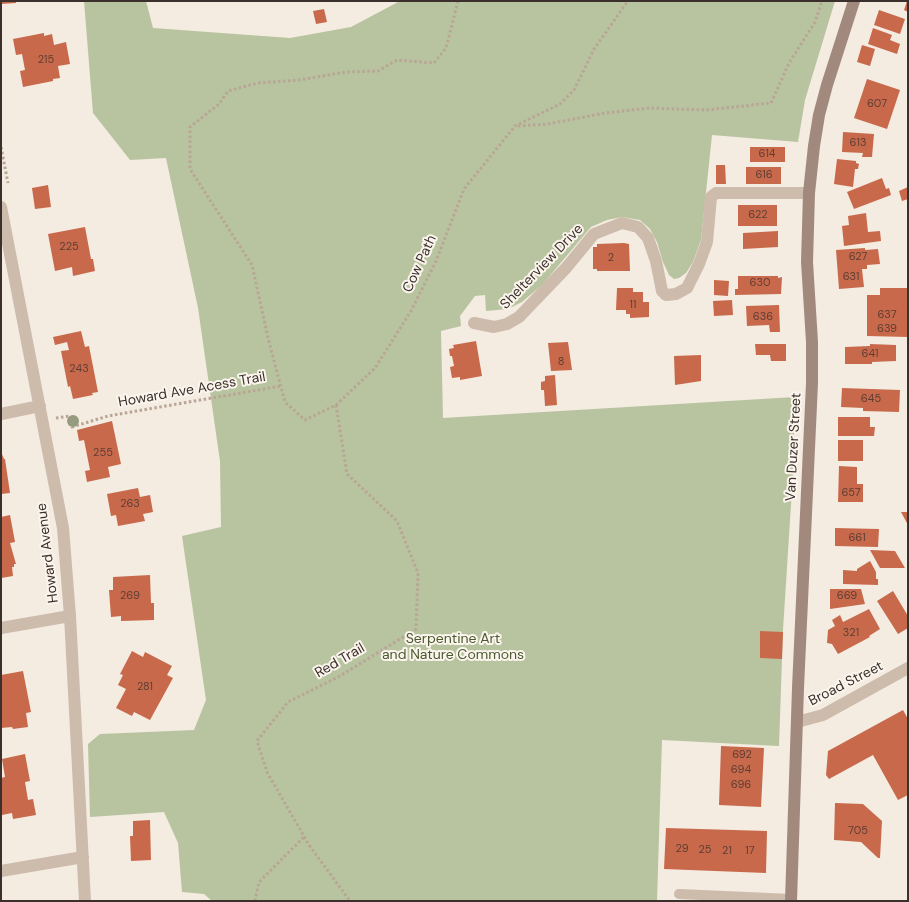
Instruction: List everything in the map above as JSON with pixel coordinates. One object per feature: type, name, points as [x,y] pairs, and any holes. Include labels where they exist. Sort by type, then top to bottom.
[{"type":"main road","name":"Van Duzer Street","points":[[791,900],[812,383],[807,253],[809,193],[814,146],[822,100],[854,1]]},
{"type":"street","name":"Shelterview Drive","points":[[474,323],[494,327],[507,324],[519,317],[566,268],[594,234],[622,223],[638,227],[648,238],[656,261],[662,291],[666,295],[676,294],[687,288],[699,264],[707,242],[711,197],[716,193],[809,193]]},
{"type":"street","name":"Howard Avenue","points":[[1,207],[63,528],[70,616],[86,901]]},
{"type":"street","points":[[1,414],[40,406]]},
{"type":"street","points":[[1,628],[70,616]]},
{"type":"street","name":"Broad Street","points":[[797,722],[823,715],[908,668]]},
{"type":"street","points":[[1,872],[83,857]]},
{"type":"lane","points":[[679,894],[791,900]]},
{"type":"path","points":[[281,386],[252,265],[190,169],[190,127],[219,104],[228,91],[258,83],[299,80],[346,72],[378,71],[397,60],[434,63],[446,48],[458,1]]},
{"type":"path","points":[[515,126],[560,104],[574,90],[594,49],[628,1]]},
{"type":"path","points":[[515,126],[548,124],[605,113],[650,108],[706,110],[771,103],[789,63],[815,22],[822,1]]},
{"type":"path","name":"Cow Path","points":[[281,386],[286,402],[305,420],[336,405],[375,368],[411,311],[432,269],[464,190],[515,126]]},
{"type":"path","points":[[1,147],[8,183]]},
{"type":"path","name":"Howard Ave Acess Trail","points":[[55,418],[70,416],[72,427],[108,416],[281,386]]},
{"type":"path","name":"Red Trail","points":[[336,405],[347,474],[397,521],[418,573],[416,629],[340,676],[288,702],[257,740],[267,772],[304,837],[350,901]]},
{"type":"path","points":[[255,901],[259,882],[304,837]]},
{"type":"green space","name":"Serpentine Art and Nature Commons","points":[[84,1],[146,1],[153,28],[290,38],[351,27],[400,1],[835,1],[805,100],[798,142],[712,135],[701,240],[693,262],[686,273],[674,279],[669,275],[657,242],[650,229],[640,220],[622,217],[607,220],[591,227],[542,285],[522,302],[508,309],[486,311],[485,295],[475,296],[460,316],[461,326],[441,331],[443,418],[795,397],[779,746],[662,740],[657,901],[212,901],[204,894],[182,892],[178,843],[164,812],[90,817],[88,744],[100,734],[194,730],[206,700],[182,536],[221,527],[220,461],[198,308],[166,158],[130,160],[93,113]]},
{"type":"building","points":[[1,1],[16,1],[16,3],[1,4]]},
{"type":"building","points":[[908,1],[908,12],[904,10]]},
{"type":"building","points":[[324,9],[327,22],[316,24],[313,11]]},
{"type":"building","points":[[879,10],[905,19],[900,34],[874,25]]},
{"type":"building","points":[[873,28],[892,35],[890,40],[900,44],[897,54],[868,44]]},
{"type":"building","points":[[44,33],[44,36],[52,34],[54,45],[66,42],[70,64],[58,66],[60,78],[23,87],[20,71],[25,70],[22,54],[16,55],[13,39]]},
{"type":"building","points":[[862,45],[875,49],[870,66],[857,62]]},
{"type":"building","points":[[867,79],[900,90],[887,129],[854,118]]},
{"type":"building","points":[[843,132],[874,134],[872,157],[862,157],[863,153],[842,152]]},
{"type":"building","points":[[750,147],[785,147],[785,162],[750,162]]},
{"type":"building","points":[[837,159],[856,161],[859,164],[858,169],[855,169],[853,187],[834,184]]},
{"type":"building","points":[[716,165],[725,165],[726,184],[716,184]]},
{"type":"building","points":[[746,167],[781,167],[781,184],[746,184]]},
{"type":"building","points":[[882,178],[886,189],[889,188],[891,195],[854,209],[847,192]]},
{"type":"building","points":[[48,185],[51,207],[35,209],[32,188]]},
{"type":"building","points":[[908,187],[908,199],[902,201],[899,191]]},
{"type":"building","points":[[738,205],[777,205],[777,226],[738,226]]},
{"type":"building","points":[[866,213],[868,232],[880,231],[881,241],[844,246],[842,226],[849,225],[848,216]]},
{"type":"building","points":[[85,227],[95,271],[73,276],[72,267],[55,271],[48,234]]},
{"type":"building","points":[[778,231],[778,247],[743,249],[743,233]]},
{"type":"building","points":[[597,244],[629,244],[630,271],[597,271],[597,269],[593,269],[593,247],[597,247]]},
{"type":"building","points":[[865,248],[865,250],[878,249],[880,264],[867,265],[867,269],[862,269],[864,287],[839,289],[836,250]]},
{"type":"building","points":[[738,276],[782,277],[781,294],[735,295],[735,289],[738,289]]},
{"type":"building","points":[[714,280],[729,281],[728,296],[714,295]]},
{"type":"building","points":[[617,288],[633,288],[633,292],[643,292],[643,302],[649,302],[649,317],[630,318],[630,314],[626,314],[626,310],[616,310]]},
{"type":"building","points":[[880,288],[908,288],[908,337],[867,336],[867,295],[880,295]]},
{"type":"building","points":[[732,300],[733,315],[714,316],[713,301]]},
{"type":"building","points":[[779,305],[780,332],[770,332],[769,325],[747,326],[746,306]]},
{"type":"building","points":[[81,331],[85,347],[89,346],[98,392],[92,393],[93,395],[73,399],[70,386],[68,387],[61,351],[69,350],[67,342],[55,345],[53,337]]},
{"type":"building","points":[[476,341],[482,376],[460,380],[460,377],[452,378],[450,367],[454,366],[449,349],[454,348],[453,345]]},
{"type":"building","points":[[568,342],[572,370],[551,371],[548,343]]},
{"type":"building","points":[[755,344],[786,344],[786,361],[771,361],[770,355],[756,355]]},
{"type":"building","points":[[870,344],[896,345],[896,361],[872,362],[872,364],[845,364],[845,347],[870,346]]},
{"type":"building","points":[[701,355],[701,381],[675,385],[674,356]]},
{"type":"building","points":[[555,375],[557,405],[545,406],[544,390],[541,390],[541,382],[545,381],[545,376]]},
{"type":"building","points":[[842,388],[900,390],[899,412],[863,411],[863,408],[841,407]]},
{"type":"building","points":[[838,417],[870,417],[870,427],[875,427],[874,436],[838,436]]},
{"type":"building","points":[[112,421],[121,464],[108,467],[110,477],[87,482],[85,471],[90,470],[84,440],[79,441],[77,430]]},
{"type":"building","points":[[838,440],[863,440],[863,461],[838,461]]},
{"type":"building","points":[[1,452],[5,459],[10,493],[1,494]]},
{"type":"building","points":[[839,466],[857,467],[857,484],[863,484],[863,502],[838,502]]},
{"type":"building","points":[[138,488],[140,497],[150,495],[153,512],[143,514],[145,521],[118,526],[116,515],[111,516],[107,494]]},
{"type":"building","points":[[901,512],[908,512],[908,525]]},
{"type":"building","points":[[10,515],[15,542],[10,543],[16,564],[12,567],[13,576],[1,578],[1,517]]},
{"type":"building","points":[[835,528],[879,529],[878,547],[835,546]]},
{"type":"building","points":[[870,550],[895,551],[905,568],[880,568]]},
{"type":"building","points":[[870,561],[876,572],[878,585],[843,584],[843,570],[857,571],[857,569]]},
{"type":"building","points":[[150,575],[151,603],[154,603],[154,620],[121,621],[121,616],[111,617],[109,590],[113,590],[113,577]]},
{"type":"building","points":[[830,589],[861,589],[865,604],[830,609]]},
{"type":"building","points":[[893,591],[908,616],[908,628],[898,634],[877,601]]},
{"type":"building","points":[[869,609],[880,629],[870,637],[838,654],[832,644],[827,643],[828,630],[835,626],[832,620],[840,615],[843,622]]},
{"type":"building","points":[[760,631],[783,632],[782,659],[760,658]]},
{"type":"building","points":[[132,651],[143,657],[145,652],[172,666],[167,675],[173,678],[150,720],[134,712],[132,716],[116,708],[126,689],[118,685],[123,675],[120,674]]},
{"type":"building","points":[[23,671],[31,712],[26,713],[28,727],[1,728],[1,675]]},
{"type":"building","points":[[903,710],[908,719],[908,795],[898,800],[873,755],[829,779],[826,775],[828,751]]},
{"type":"building","points":[[721,746],[764,748],[761,807],[719,805]]},
{"type":"building","points":[[25,754],[30,781],[25,782],[28,800],[33,799],[36,815],[13,819],[12,813],[2,815],[1,778],[5,777],[2,759]]},
{"type":"building","points":[[835,803],[863,804],[882,821],[880,858],[861,842],[834,840]]},
{"type":"building","points":[[150,820],[151,860],[131,861],[130,836],[133,836],[133,821]]},
{"type":"building","points":[[666,828],[767,831],[766,873],[664,869]]}]
